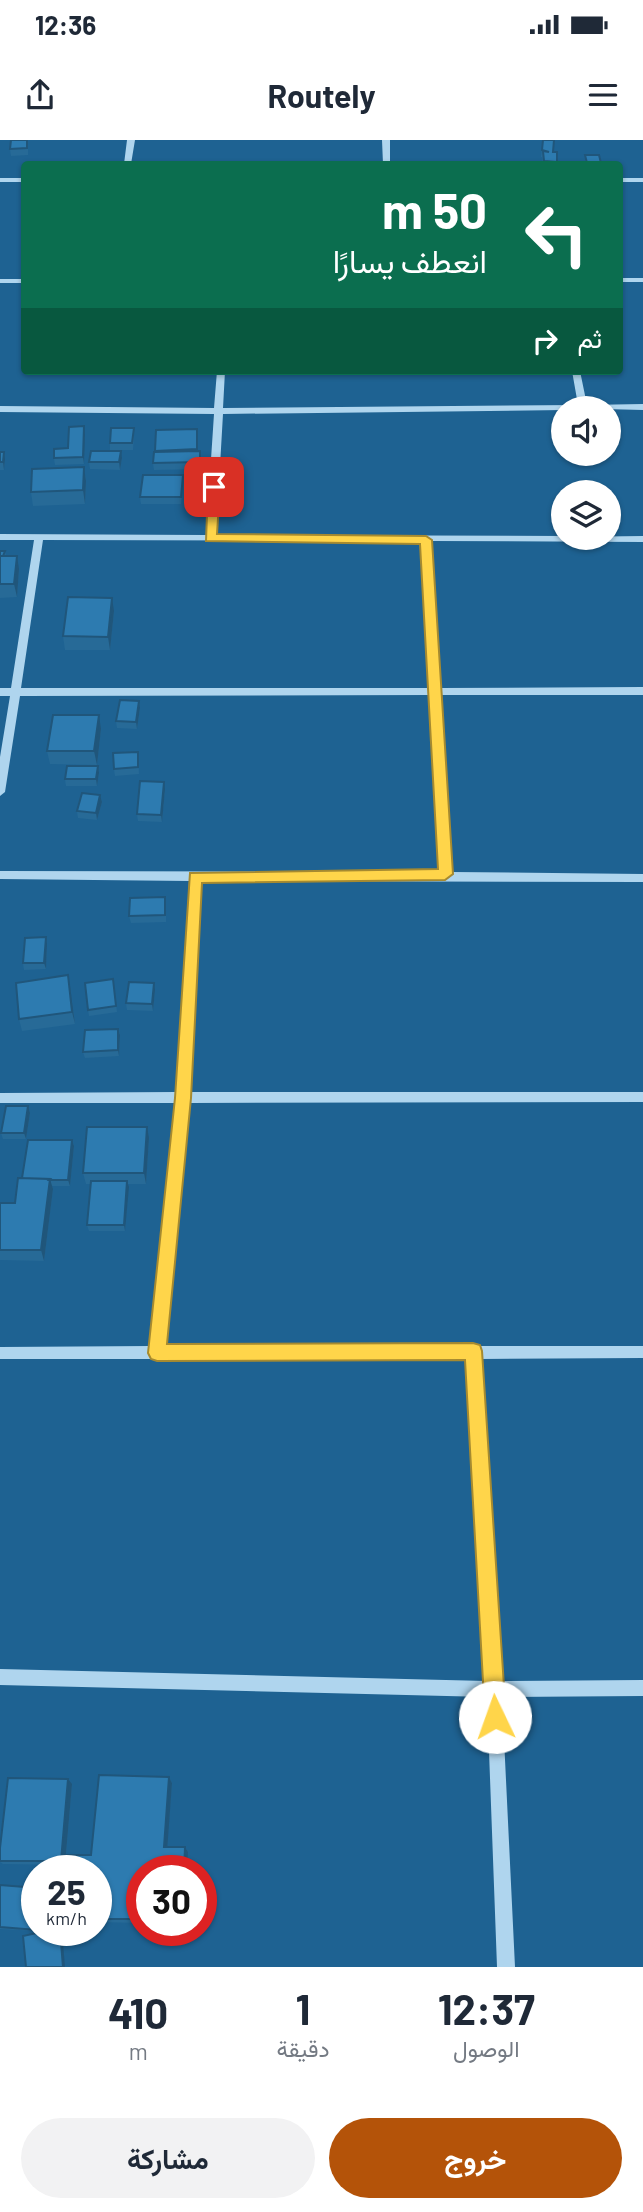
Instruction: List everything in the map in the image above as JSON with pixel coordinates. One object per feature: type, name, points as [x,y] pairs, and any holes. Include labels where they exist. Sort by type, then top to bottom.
[{"type":"street","points":[[128,161],[131,140]]},
{"type":"street","points":[[386,140],[387,161]]},
{"type":"street","points":[[0,180],[21,180]]},
{"type":"street","points":[[623,180],[643,180]]},
{"type":"street","points":[[0,281],[21,281]]},
{"type":"street","points":[[623,281],[643,281]]},
{"type":"street","points":[[211,538],[221,375]]},
{"type":"street","points":[[577,375],[581,396]]},
{"type":"street","points":[[0,409],[219,411],[551,406]]},
{"type":"street","points":[[621,407],[643,407]]},
{"type":"street","points":[[0,537],[643,540]]},
{"type":"street","points":[[0,792],[39,537]]},
{"type":"street","points":[[426,540],[445,874]]},
{"type":"street","points":[[0,692],[643,691]]},
{"type":"street","points":[[0,874],[195,877],[445,874],[643,878]]},
{"type":"street","points":[[157,1353],[183,1098],[195,877]]},
{"type":"street","points":[[0,1098],[643,1097]]},
{"type":"street","points":[[473,1351],[494,1689],[506,1967]]},
{"type":"street","points":[[0,1353],[643,1352]]},
{"type":"street","points":[[0,1677],[494,1689],[643,1688]]},
{"type":"building","points":[[11,140],[27,140],[27,148],[10,149]]},
{"type":"building","points":[[543,140],[554,140],[553,152],[557,152],[557,161],[544,161],[543,151],[549,152],[542,150]]},
{"type":"building","points":[[585,155],[599,155],[600,161],[586,161]]},
{"type":"building","points":[[84,426],[83,457],[54,458],[54,449],[68,448],[69,427]]},
{"type":"building","points":[[111,428],[134,428],[132,443],[110,443]]},
{"type":"building","points":[[197,429],[197,449],[155,451],[156,430]]},
{"type":"building","points":[[91,451],[121,451],[119,462],[89,462]]},
{"type":"building","points":[[200,451],[200,462],[153,463],[154,452]]},
{"type":"building","points":[[0,452],[4,452],[3,462],[0,462]]},
{"type":"building","points":[[84,467],[83,490],[31,492],[32,469]]},
{"type":"building","points":[[143,475],[183,475],[181,497],[140,497]]},
{"type":"building","points":[[0,556],[17,556],[14,584],[0,584]]},
{"type":"building","points":[[68,597],[112,598],[108,637],[63,636]]},
{"type":"building","points":[[120,700],[139,701],[136,722],[116,721]]},
{"type":"building","points":[[53,715],[99,715],[94,751],[47,751]]},
{"type":"building","points":[[138,752],[138,767],[114,769],[113,753]]},
{"type":"building","points":[[67,766],[98,766],[96,779],[65,779]]},
{"type":"building","points":[[140,781],[164,782],[161,815],[137,814]]},
{"type":"building","points":[[82,793],[100,795],[96,813],[77,811]]},
{"type":"building","points":[[165,897],[165,915],[129,916],[130,898]]},
{"type":"building","points":[[46,937],[44,963],[23,963],[25,938]]},
{"type":"building","points":[[68,975],[72,1012],[19,1019],[16,983]]},
{"type":"building","points":[[113,979],[116,1006],[88,1010],[85,983]]},
{"type":"building","points":[[129,982],[154,983],[152,1004],[126,1003]]},
{"type":"building","points":[[118,1029],[118,1050],[83,1052],[85,1030]]},
{"type":"building","points":[[6,1106],[28,1106],[24,1133],[1,1133]]},
{"type":"building","points":[[87,1127],[147,1127],[144,1173],[83,1173]]},
{"type":"building","points":[[28,1140],[72,1140],[68,1180],[22,1178]]},
{"type":"building","points":[[18,1178],[50,1179],[41,1250],[0,1250],[0,1203],[15,1203]]},
{"type":"building","points":[[91,1181],[127,1181],[124,1225],[87,1225]]},
{"type":"building","points":[[99,1775],[169,1777],[164,1847],[185,1847],[185,1855],[126,1855],[126,1919],[112,1919],[112,1855],[91,1855]]},
{"type":"building","points":[[8,1778],[68,1779],[62,1855],[21,1855],[21,1861],[0,1861]]},
{"type":"building","points":[[0,1885],[21,1887],[21,1929],[0,1927]]},
{"type":"building","points":[[24,1946],[61,1946],[63,1967],[26,1967]]},
{"type":"route","points":[[214,487],[211,538],[426,540],[445,874],[195,877],[183,1098],[157,1353],[473,1351],[495,1717]]}]
